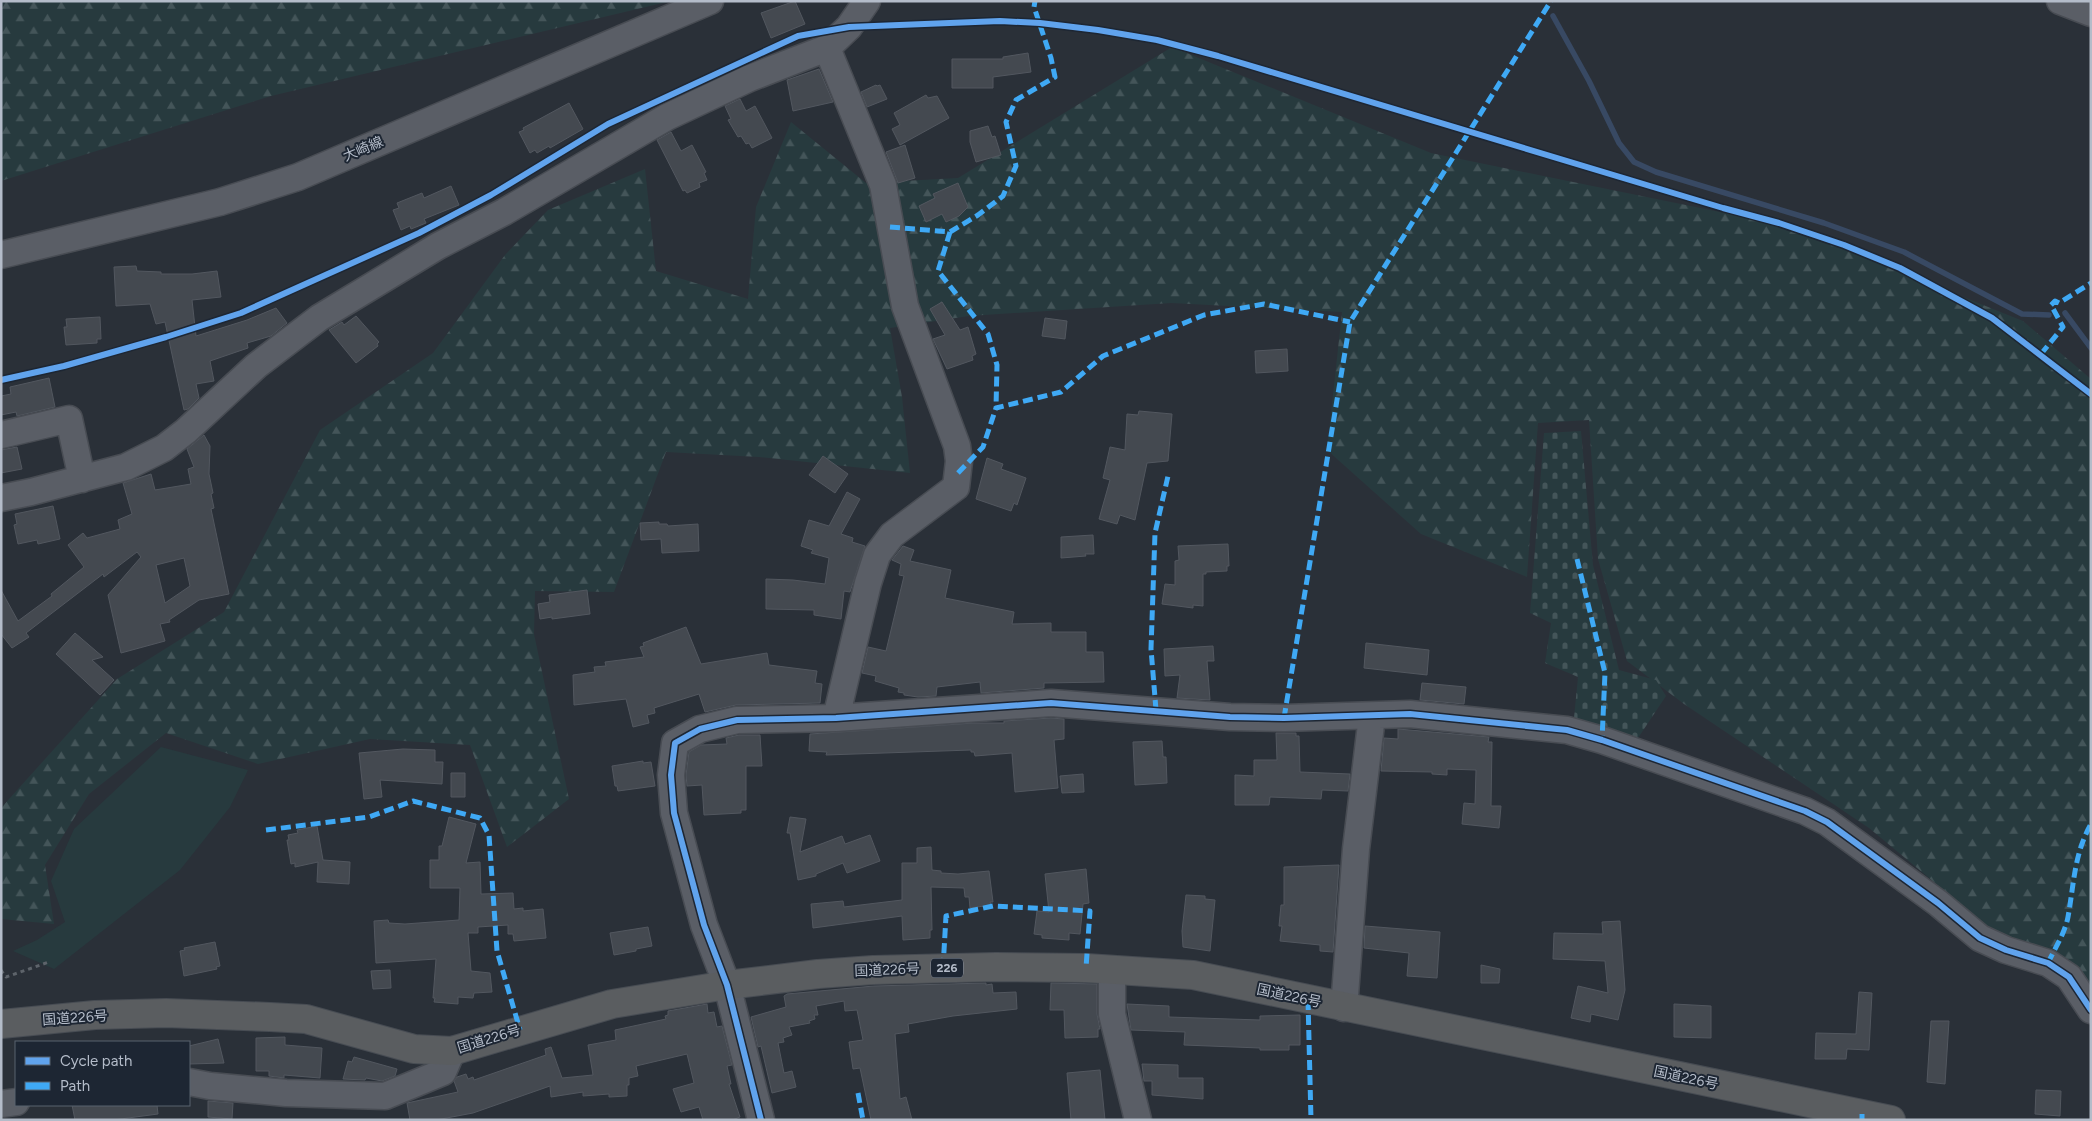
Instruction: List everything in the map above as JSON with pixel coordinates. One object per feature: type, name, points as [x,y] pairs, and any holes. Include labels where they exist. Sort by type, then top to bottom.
[{"type":"highway","name":"国道226号","points":[[1,1024],[95,1015],[166,1013],[306,1019],[414,1048],[452,1051],[612,1004],[727,985],[818,974],[873,970],[996,966],[1112,970],[1193,975],[1344,1008],[1890,1120]]},
{"type":"street","name":"大崎線","points":[[1,255],[220,202],[298,177],[710,1]]},
{"type":"street","points":[[1,498],[82,479],[126,466],[164,448],[186,431],[256,366],[319,318],[438,246],[504,212],[667,117],[750,78],[827,48],[850,26],[867,1]]},
{"type":"street","points":[[2060,1],[2091,13]]},
{"type":"street","points":[[827,48],[883,185],[905,306],[954,434],[959,461],[956,487],[892,535],[877,555],[868,583],[836,718]]},
{"type":"street","points":[[1,434],[69,419],[82,479]]},
{"type":"street","points":[[761,1120],[727,985],[704,925],[674,813],[671,775],[675,743],[700,729],[737,720],[836,718],[1051,703],[1230,717],[1410,714],[1567,730],[1602,740],[1805,811],[1827,822],[1938,902],[1980,938],[2006,950],[2048,963],[2068,977],[2091,1010]]},
{"type":"street","points":[[1344,1008],[1356,849],[1372,716]]},
{"type":"street","points":[[1112,970],[1112,1014],[1138,1120]]},
{"type":"street","points":[[190,1082],[210,1086],[286,1093],[385,1096],[443,1072],[452,1051]]},
{"type":"street","points":[[1,1104],[15,1102]]},
{"type":"path","points":[[1,970],[6,977],[49,962]]},
{"type":"green space","points":[[1,1],[671,1],[271,96],[1,181]]},
{"type":"green space","points":[[1172,47],[1431,153],[1784,225],[2023,321],[2091,379],[2091,987],[2071,996],[1869,828],[1684,704],[1627,661],[1598,559],[1589,420],[1538,423],[1527,577],[1421,534],[1327,450],[1342,312],[1171,303],[969,316],[890,328],[902,397],[910,473],[759,457],[666,452],[614,592],[535,591],[534,634],[569,799],[507,847],[470,745],[370,739],[258,764],[166,733],[89,794],[45,865],[54,924],[1,919],[1,808],[117,679],[224,612],[320,430],[433,353],[505,255],[548,210],[645,169],[656,271],[748,299],[756,207],[791,122],[866,183],[958,178]]},
{"type":"green space","points":[[1581,431],[1593,565],[1619,670],[1656,680],[1666,696],[1636,741],[1573,728],[1578,677],[1545,663],[1551,623],[1530,613],[1544,433]]},
{"type":"green space","points":[[161,747],[248,770],[230,807],[180,870],[54,969],[13,951],[37,940],[65,922],[51,881],[74,829]]},
{"type":"building","points":[[795,1],[805,24],[771,38],[761,13]]},
{"type":"building","points":[[1028,53],[1031,72],[993,77],[993,88],[952,88],[952,59],[1003,59],[1003,57]]},
{"type":"building","points":[[819,69],[833,102],[793,111],[787,80]]},
{"type":"building","points":[[880,85],[887,99],[867,107],[861,92]]},
{"type":"building","points":[[926,95],[928,98],[937,96],[949,118],[900,145],[892,129],[900,125],[894,113]]},
{"type":"building","points":[[740,99],[746,111],[755,106],[772,138],[752,148],[749,143],[746,144],[741,136],[738,137],[728,120],[731,119],[725,106]]},
{"type":"building","points":[[569,103],[583,129],[550,148],[549,146],[537,153],[535,150],[530,153],[519,132]]},
{"type":"building","points":[[988,126],[992,137],[995,136],[1001,155],[976,162],[970,142],[970,131]]},
{"type":"building","points":[[671,132],[681,151],[692,145],[706,172],[704,173],[707,180],[699,183],[700,187],[687,193],[685,190],[683,191],[657,140]]},
{"type":"building","points":[[905,145],[915,178],[898,183],[886,152]]},
{"type":"building","points":[[958,183],[968,207],[959,216],[946,222],[942,214],[926,222],[919,206],[935,198],[933,194]]},
{"type":"building","points":[[451,186],[459,205],[424,219],[426,223],[411,229],[410,226],[401,230],[393,210],[399,208],[397,203],[422,193],[424,198]]},
{"type":"building","points":[[136,266],[137,271],[161,272],[161,274],[192,274],[217,271],[221,297],[192,300],[196,336],[247,320],[276,308],[287,323],[271,336],[247,343],[248,348],[210,361],[214,381],[196,384],[199,398],[188,409],[184,410],[165,322],[156,324],[150,304],[116,306],[114,267]]},
{"type":"building","points":[[942,302],[960,330],[968,327],[976,354],[972,356],[973,360],[947,369],[933,339],[945,335],[930,309]]},
{"type":"building","points":[[356,316],[379,342],[378,346],[356,363],[329,330],[342,322],[344,325]]},
{"type":"building","points":[[100,317],[101,339],[97,339],[97,343],[66,345],[64,327],[67,327],[66,319]]},
{"type":"building","points":[[1045,318],[1067,321],[1065,339],[1042,336]]},
{"type":"building","points":[[1287,349],[1288,371],[1256,373],[1255,351]]},
{"type":"building","points":[[49,378],[55,407],[17,416],[16,412],[1,415],[1,396],[11,394],[10,387]]},
{"type":"building","points":[[1139,411],[1172,414],[1168,461],[1147,463],[1135,520],[1120,515],[1117,524],[1099,519],[1110,480],[1103,478],[1110,447],[1125,450],[1127,414],[1138,415]]},
{"type":"building","points":[[204,435],[210,446],[209,474],[214,508],[211,509],[229,594],[199,600],[169,620],[170,622],[160,624],[165,641],[121,653],[108,595],[141,557],[137,552],[104,577],[103,574],[26,633],[29,637],[12,648],[1,634],[1,590],[18,621],[52,596],[51,594],[84,567],[68,545],[83,533],[87,538],[120,529],[118,520],[132,514],[123,483],[151,474],[155,490],[191,484],[188,469],[194,467],[187,449]],"holes":[[[184,558],[190,586],[165,603],[156,565]]]},
{"type":"building","points":[[17,447],[22,469],[1,473],[1,450]]},
{"type":"building","points":[[823,456],[848,474],[835,493],[809,475]]},
{"type":"building","points":[[987,458],[1003,464],[1001,469],[1026,478],[1017,505],[1014,503],[1011,511],[976,499]]},
{"type":"building","points":[[847,492],[860,499],[841,534],[853,538],[852,542],[865,546],[850,592],[844,591],[841,619],[814,615],[814,610],[766,609],[766,579],[825,584],[829,558],[811,553],[813,550],[801,546],[809,520],[829,526]]},
{"type":"building","points":[[53,506],[60,539],[38,544],[37,540],[18,544],[14,525],[17,524],[15,514]]},
{"type":"building","points":[[659,522],[659,524],[667,524],[668,526],[698,524],[699,551],[662,553],[661,539],[641,540],[640,523]]},
{"type":"building","points":[[1093,535],[1094,554],[1061,558],[1061,537]]},
{"type":"building","points":[[1228,544],[1229,566],[1227,566],[1227,571],[1206,572],[1206,574],[1203,574],[1203,606],[1193,605],[1193,608],[1162,604],[1165,584],[1175,585],[1175,561],[1179,560],[1178,546]]},
{"type":"building","points":[[903,546],[914,550],[910,561],[951,570],[945,598],[1014,612],[1012,624],[1051,623],[1051,632],[1086,632],[1086,652],[1103,652],[1104,682],[1044,683],[1044,688],[981,693],[980,682],[937,687],[936,696],[918,697],[904,695],[904,693],[898,692],[899,688],[875,681],[876,676],[862,673],[868,647],[886,651],[904,576],[899,575],[901,564],[892,560]]},
{"type":"building","points":[[587,590],[590,614],[540,619],[538,604],[550,602],[549,595]]},
{"type":"building","points":[[686,627],[701,664],[767,653],[769,665],[817,671],[815,683],[822,684],[820,703],[736,705],[705,712],[699,694],[654,708],[655,713],[647,715],[649,723],[633,727],[626,699],[574,705],[573,675],[595,672],[594,667],[606,666],[605,662],[644,657],[640,647],[644,646],[643,643]]},
{"type":"building","points":[[75,633],[103,657],[92,660],[114,680],[100,695],[56,654]]},
{"type":"building","points":[[1366,643],[1429,650],[1427,675],[1364,668]]},
{"type":"building","points":[[1213,646],[1214,661],[1207,661],[1210,700],[1177,698],[1180,675],[1165,676],[1164,649]]},
{"type":"building","points":[[1422,683],[1466,687],[1464,704],[1420,700]]},
{"type":"building","points":[[1064,719],[1064,739],[1054,740],[1058,788],[1015,792],[1012,753],[975,756],[971,750],[826,755],[827,752],[809,751],[810,734],[974,723],[1004,723],[1004,721]]},
{"type":"building","points":[[1398,729],[1489,737],[1488,742],[1492,742],[1491,806],[1501,806],[1499,828],[1462,824],[1464,803],[1475,804],[1476,770],[1447,769],[1447,775],[1432,774],[1432,772],[1381,771],[1384,738],[1398,739]]},
{"type":"building","points":[[1276,733],[1296,733],[1296,736],[1299,736],[1300,772],[1350,774],[1348,791],[1322,790],[1321,799],[1270,797],[1269,805],[1235,805],[1235,775],[1254,776],[1254,760],[1277,760]]},
{"type":"building","points":[[739,735],[760,735],[762,766],[746,766],[746,810],[741,810],[741,813],[704,815],[702,785],[687,786],[686,775],[689,752],[701,745],[727,744],[726,738]]},
{"type":"building","points":[[1162,741],[1163,757],[1166,757],[1167,783],[1135,785],[1133,742]]},
{"type":"building","points":[[403,749],[435,750],[435,762],[443,762],[442,784],[380,780],[382,797],[364,799],[359,753]]},
{"type":"building","points":[[643,761],[643,763],[651,762],[655,786],[618,791],[617,786],[615,786],[612,766]]},
{"type":"building","points":[[451,773],[465,773],[465,797],[451,797]]},
{"type":"building","points":[[1083,774],[1084,792],[1062,793],[1060,776]]},
{"type":"building","points":[[449,817],[476,824],[466,863],[480,862],[481,894],[513,893],[514,909],[523,908],[523,911],[543,909],[546,938],[514,941],[513,934],[508,934],[508,925],[478,927],[478,933],[468,933],[471,971],[490,973],[492,992],[474,993],[473,998],[458,997],[458,1004],[434,1002],[436,959],[376,963],[374,921],[388,920],[389,923],[405,924],[459,920],[460,888],[430,888],[430,860],[439,860],[439,846],[442,846]]},
{"type":"building","points":[[790,817],[806,819],[800,852],[842,836],[845,844],[870,835],[880,861],[847,873],[843,863],[816,874],[816,876],[798,880],[790,833],[787,833]]},
{"type":"building","points":[[317,826],[323,860],[350,862],[349,884],[317,882],[318,862],[295,867],[295,863],[291,864],[287,840],[289,840],[288,835],[298,833],[297,830]]},
{"type":"building","points":[[931,847],[932,870],[941,871],[941,873],[958,874],[989,871],[993,902],[990,902],[991,905],[970,908],[969,897],[965,897],[964,888],[931,887],[932,930],[930,930],[930,938],[903,940],[902,916],[813,928],[811,904],[843,901],[844,907],[902,900],[902,863],[917,863],[917,848]]},
{"type":"building","points":[[1339,865],[1333,952],[1320,951],[1320,945],[1280,941],[1282,926],[1279,926],[1281,905],[1284,905],[1284,867]]},
{"type":"building","points":[[1086,869],[1089,903],[1083,904],[1080,934],[1069,933],[1069,940],[1042,938],[1042,935],[1034,934],[1037,911],[1049,912],[1045,874]]},
{"type":"building","points":[[1186,895],[1205,896],[1205,899],[1215,900],[1210,951],[1183,947],[1182,931]]},
{"type":"building","points":[[1620,921],[1625,990],[1618,1020],[1591,1014],[1590,1022],[1571,1018],[1578,986],[1608,993],[1605,961],[1553,959],[1554,933],[1603,934],[1602,922]]},
{"type":"building","points":[[1365,926],[1440,932],[1437,978],[1407,976],[1409,953],[1364,948]]},
{"type":"building","points":[[648,927],[652,946],[614,955],[610,933]]},
{"type":"building","points":[[215,942],[220,966],[216,967],[217,969],[184,976],[180,951],[185,950],[184,948]]},
{"type":"building","points":[[1481,965],[1500,969],[1499,983],[1481,983]]},
{"type":"building","points":[[390,970],[391,988],[373,989],[371,971]]},
{"type":"building","points":[[986,983],[986,985],[992,984],[993,993],[1016,992],[1017,1009],[953,1016],[908,1024],[909,1032],[895,1034],[900,1099],[906,1097],[912,1120],[871,1120],[860,1068],[853,1069],[849,1042],[863,1040],[857,1010],[845,1011],[844,1001],[816,1006],[818,1015],[814,1015],[815,1019],[809,1021],[810,1023],[789,1027],[792,1035],[783,1038],[784,1042],[778,1043],[784,1073],[792,1071],[796,1087],[772,1093],[761,1046],[758,1047],[751,1017],[786,1007],[784,996],[787,994],[874,986]]},
{"type":"building","points":[[1051,983],[1097,984],[1097,1014],[1100,1029],[1098,1029],[1098,1037],[1065,1038],[1064,1010],[1050,1010]]},
{"type":"building","points":[[1859,992],[1872,993],[1869,1050],[1847,1049],[1846,1059],[1815,1059],[1816,1033],[1856,1034]]},
{"type":"building","points":[[707,1004],[708,1013],[714,1012],[717,1027],[722,1026],[732,1065],[727,1066],[731,1084],[729,1084],[740,1117],[732,1120],[703,1120],[699,1107],[681,1112],[673,1089],[694,1083],[687,1054],[636,1066],[638,1076],[629,1078],[627,1096],[609,1097],[609,1094],[583,1096],[583,1092],[551,1097],[550,1086],[473,1113],[436,1120],[410,1120],[407,1103],[458,1092],[454,1081],[457,1077],[466,1074],[468,1079],[473,1077],[474,1080],[546,1055],[545,1049],[551,1047],[562,1078],[593,1075],[588,1045],[616,1040],[615,1030],[666,1019],[665,1016],[668,1015],[668,1011]]},
{"type":"building","points":[[1127,1004],[1169,1006],[1169,1017],[1260,1020],[1260,1016],[1300,1015],[1300,1045],[1289,1045],[1289,1050],[1260,1050],[1260,1048],[1184,1045],[1185,1032],[1131,1030]]},
{"type":"building","points":[[1674,1004],[1711,1006],[1711,1038],[1674,1037]]},
{"type":"building","points":[[1931,1021],[1949,1021],[1945,1084],[1927,1082]]},
{"type":"building","points":[[285,1037],[285,1045],[322,1048],[320,1078],[284,1075],[284,1078],[269,1076],[269,1071],[256,1071],[256,1038]]},
{"type":"building","points":[[218,1039],[224,1063],[190,1064],[190,1046]]},
{"type":"building","points":[[354,1057],[397,1069],[395,1076],[382,1081],[366,1078],[365,1080],[343,1079],[348,1061],[352,1062]]},
{"type":"building","points":[[1142,1064],[1178,1065],[1178,1078],[1203,1078],[1203,1099],[1152,1095],[1152,1081],[1144,1081]]},
{"type":"building","points":[[1100,1070],[1105,1120],[1071,1120],[1067,1073]]},
{"type":"building","points":[[2036,1090],[2061,1091],[2060,1116],[2035,1114]]},
{"type":"building","points":[[208,1101],[233,1103],[232,1119],[208,1117]]},
{"type":"building","points":[[72,1106],[157,1106],[158,1114],[113,1120],[75,1120]]},
{"type":"waterway","points":[[1553,16],[1589,81],[1619,143],[1634,162],[1656,172],[1824,223],[1904,252],[2022,314],[2049,315]]},
{"type":"waterway","points":[[2065,313],[2091,348]]},
{"type":"marked path","points":[[890,227],[950,232],[978,215],[1003,196],[1016,166],[1006,122],[1016,100],[1055,77],[1051,58],[1034,7],[1035,1]]},
{"type":"marked path","points":[[1284,718],[1350,322],[1551,1]]},
{"type":"marked path","points":[[950,232],[938,271],[988,334],[997,365],[996,408]]},
{"type":"marked path","points":[[2041,354],[2063,327],[2051,305],[2055,301],[2059,303],[2091,283]]},
{"type":"marked path","points":[[958,473],[983,447],[996,408],[1061,392],[1103,356],[1204,315],[1264,304],[1350,322]]},
{"type":"marked path","points":[[1156,710],[1151,649],[1155,533],[1168,476]]},
{"type":"marked path","points":[[1577,559],[1605,673],[1602,740]]},
{"type":"marked path","points":[[266,830],[369,817],[413,801],[480,818],[489,835],[497,951],[520,1030]]},
{"type":"marked path","points":[[2048,963],[2067,923],[2075,869],[2085,835],[2091,824]]},
{"type":"marked path","points":[[943,968],[946,916],[993,906],[1090,911],[1086,968]]},
{"type":"marked path","points":[[1308,1000],[1311,1120]]},
{"type":"marked path","points":[[858,1093],[863,1120]]},
{"type":"marked path","points":[[1862,1114],[1862,1120]]},
{"type":"cycle path","points":[[1,380],[64,366],[241,313],[419,233],[491,195],[608,124],[798,36],[849,27],[1000,21],[1040,23],[1098,30],[1157,40],[1218,56],[1723,208],[1779,223],[1844,245],[1900,268],[1992,318],[2091,394]]},
{"type":"cycle path","points":[[761,1120],[727,985],[704,925],[674,813],[671,775],[675,743],[700,729],[737,720],[836,718],[1051,703],[1230,717],[1284,718],[1410,714],[1567,730],[1602,740],[1805,811],[1827,822],[1938,903],[1980,938],[2006,950],[2048,963],[2069,977],[2091,1010]]}]
